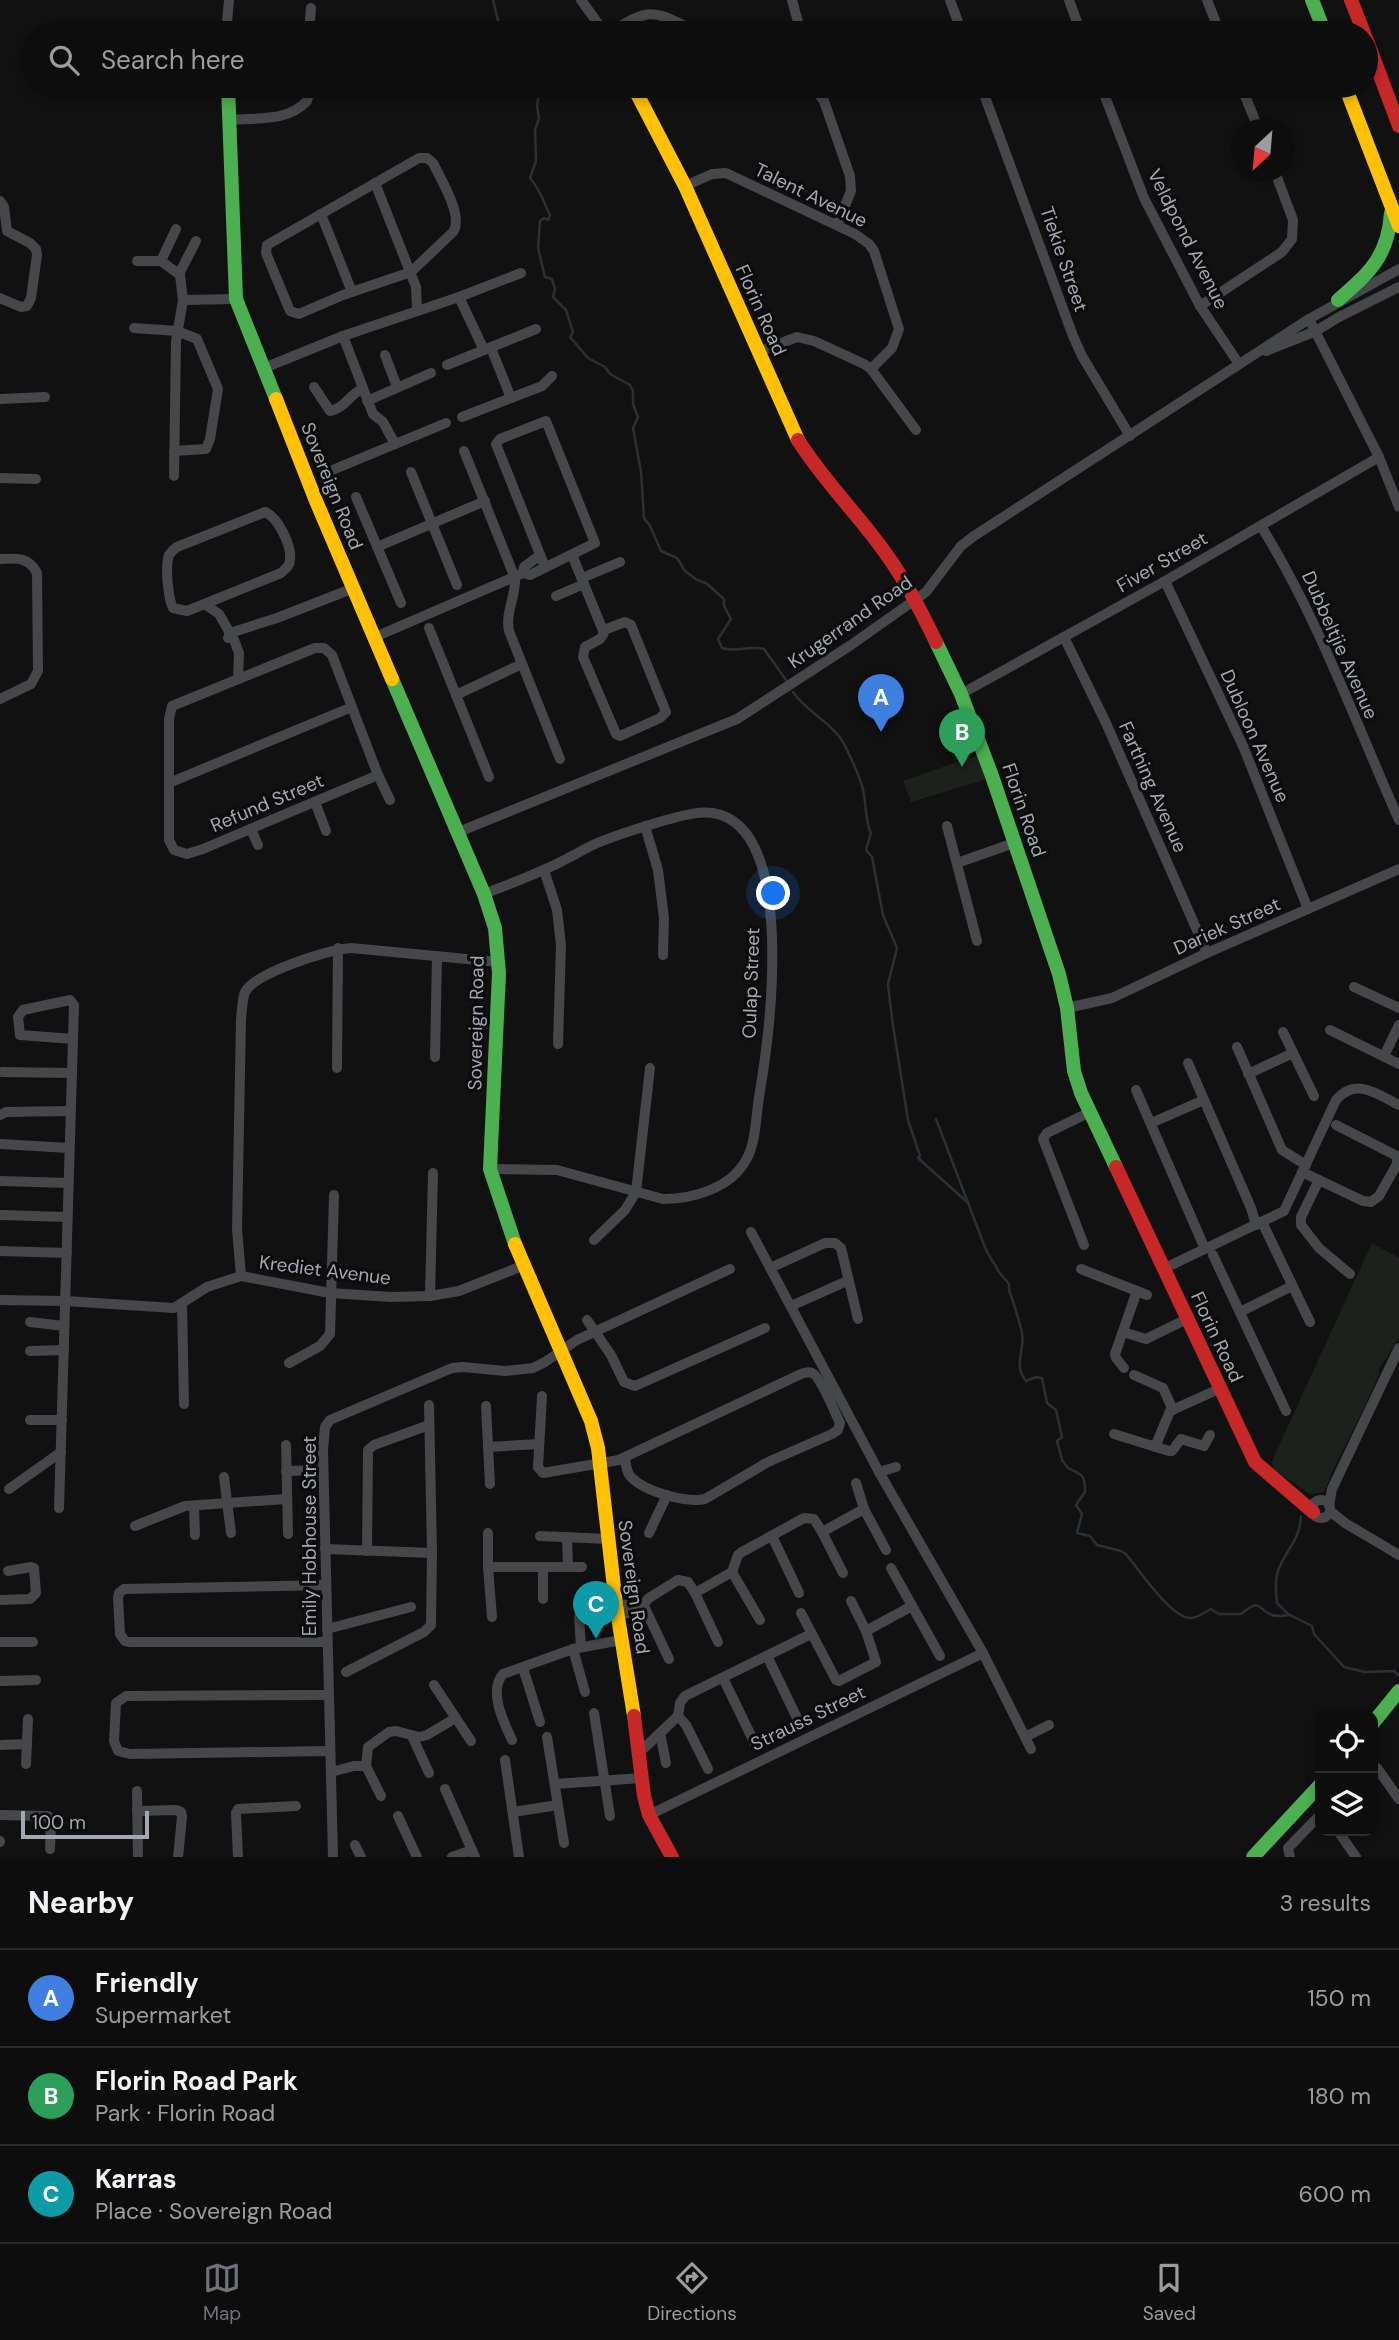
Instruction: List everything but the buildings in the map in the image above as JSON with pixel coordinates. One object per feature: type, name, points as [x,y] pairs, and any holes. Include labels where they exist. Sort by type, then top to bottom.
[{"type":"street","points":[[227,21],[229,0]]},
{"type":"street","points":[[581,0],[598,21]]},
{"type":"street","points":[[792,0],[798,21]]},
{"type":"street","points":[[950,0],[958,21]]},
{"type":"street","points":[[1069,0],[1077,21]]},
{"type":"street","points":[[1207,0],[1215,21]]},
{"type":"street","points":[[1312,0],[1320,21]]},
{"type":"street","points":[[1351,0],[1359,21]]},
{"type":"street","points":[[310,21],[312,8]]},
{"type":"street","points":[[628,21],[653,13],[672,21]]},
{"type":"street","points":[[1378,70],[1399,126]]},
{"type":"street","name":"Sovereign Road","points":[[228,98],[236,299],[456,833],[484,894],[495,928],[498,962],[490,1169],[522,1266],[591,1421],[600,1465],[621,1640],[642,1778],[649,1815],[672,1857]]},
{"type":"street","points":[[229,120],[289,114],[308,98]]},
{"type":"street","name":"Florin Road","points":[[639,98],[685,186],[796,436],[810,459],[879,544],[915,598],[961,694],[1044,927],[1068,1008],[1074,1071],[1090,1112],[1255,1462],[1274,1481],[1399,1555]]},
{"type":"street","points":[[822,98],[850,176],[851,191],[837,225]]},
{"type":"street","name":"Tiekie Street","points":[[985,98],[1073,336],[1130,436]]},
{"type":"street","name":"Veldpond Avenue","points":[[1106,98],[1144,198],[1200,306],[1239,364]]},
{"type":"street","points":[[1246,98],[1254,119]]},
{"type":"street","points":[[1350,98],[1399,226]]},
{"type":"street","points":[[427,158],[433,163],[455,212],[456,228],[411,272],[299,314],[290,312],[266,253],[267,245],[375,183],[414,160],[427,158]]},
{"type":"street","name":"Talent Avenue","points":[[685,186],[712,174],[726,173],[863,239],[874,251],[899,329],[892,348],[871,369]]},
{"type":"street","points":[[1200,306],[1282,252],[1289,243],[1294,230],[1293,220],[1279,182]]},
{"type":"street","points":[[375,183],[416,286],[417,310]]},
{"type":"street","points":[[0,201],[4,206],[7,231],[30,243],[36,249],[37,255],[31,298],[27,306],[21,307],[0,298]]},
{"type":"street","points":[[1338,300],[1380,260],[1391,231],[1391,207]]},
{"type":"street","points":[[321,214],[352,292]]},
{"type":"street","points":[[161,261],[176,229]]},
{"type":"street","points":[[179,274],[195,241]]},
{"type":"street","points":[[137,261],[161,261],[179,274],[182,281],[183,300],[177,331],[174,476]]},
{"type":"street","name":"Krugerrand Road","points":[[456,833],[737,719],[851,645],[926,592],[961,546],[1309,318],[1399,268]]},
{"type":"street","points":[[264,369],[342,337],[521,273]]},
{"type":"street","name":"Krugerrand Road","points":[[1259,352],[1282,346],[1317,331],[1399,287]]},
{"type":"street","points":[[459,297],[511,398]]},
{"type":"street","points":[[183,300],[236,299]]},
{"type":"street","points":[[1309,318],[1379,457],[1399,507]]},
{"type":"street","points":[[134,328],[177,331],[193,337],[200,343],[218,389],[206,449],[173,451]]},
{"type":"street","points":[[447,365],[536,329]]},
{"type":"street","points":[[342,337],[373,414],[383,422],[395,444]]},
{"type":"street","points":[[758,352],[791,338],[805,338],[871,369],[916,430]]},
{"type":"street","points":[[384,355],[397,387]]},
{"type":"street","points":[[367,401],[431,373]]},
{"type":"street","points":[[462,417],[542,386],[552,376]]},
{"type":"street","points":[[314,387],[330,411],[344,405],[351,395],[362,389]]},
{"type":"street","points":[[0,399],[45,397]]},
{"type":"street","points":[[375,637],[519,575],[530,575],[593,546],[595,540],[546,421],[500,439],[496,444],[545,567]]},
{"type":"street","points":[[330,471],[446,423]]},
{"type":"street","points":[[464,451],[519,575]]},
{"type":"street","name":"Fiver Street","points":[[961,694],[1165,581],[1379,457]]},
{"type":"street","points":[[411,472],[457,585]]},
{"type":"street","points":[[0,478],[36,479]]},
{"type":"street","points":[[356,497],[401,603]]},
{"type":"street","points":[[377,547],[485,501]]},
{"type":"street","points":[[270,513],[290,550],[288,567],[281,573],[228,596],[213,599],[206,605],[187,611],[173,608],[169,601],[167,566],[172,551],[257,514],[270,513]]},
{"type":"street","name":"Dubbeltjie Avenue","points":[[1261,526],[1285,565],[1308,611],[1399,820]]},
{"type":"street","points":[[540,555],[524,567],[519,575],[507,625],[560,759]]},
{"type":"street","points":[[572,555],[604,630],[603,637],[585,648],[583,657],[616,734],[620,736],[660,719],[666,712],[631,625],[625,622],[604,630]]},
{"type":"street","points":[[0,559],[24,560],[33,565],[37,573],[38,657],[38,671],[33,682],[0,699]]},
{"type":"street","points":[[556,596],[620,562]]},
{"type":"street","name":"Dubloon Avenue","points":[[1165,581],[1243,746],[1308,909]]},
{"type":"street","points":[[230,632],[276,618],[354,588]]},
{"type":"street","points":[[228,596],[225,612],[230,632],[239,653],[258,671]]},
{"type":"street","points":[[206,605],[215,610],[230,632]]},
{"type":"street","points":[[429,628],[489,777]]},
{"type":"street","name":"Farthing Avenue","points":[[1064,637],[1106,723],[1207,953]]},
{"type":"street","name":"Refund Street","points":[[324,648],[332,655],[378,775],[203,849],[180,854],[174,850],[169,840],[169,719],[172,706],[258,671],[307,651],[324,648]]},
{"type":"street","points":[[238,679],[239,653]]},
{"type":"street","points":[[456,695],[522,664]]},
{"type":"street","points":[[169,783],[352,707]]},
{"type":"street","points":[[378,775],[390,800]]},
{"type":"street","points":[[314,802],[326,831]]},
{"type":"street","name":"Oulap Street","points":[[636,1192],[663,1199],[700,1194],[721,1185],[747,1160],[766,1052],[773,974],[770,906],[761,867],[749,836],[735,824],[715,814],[693,813],[645,826]]},
{"type":"street","points":[[484,894],[544,870],[597,843],[645,826],[658,870],[664,918],[663,956]]},
{"type":"street","points":[[947,826],[977,941]]},
{"type":"street","points":[[251,829],[258,845]]},
{"type":"street","points":[[957,863],[1014,842]]},
{"type":"street","name":"Dariek Street","points":[[1068,1008],[1112,998],[1399,869]]},
{"type":"street","points":[[544,870],[556,910],[561,945],[558,1044]]},
{"type":"street","points":[[241,1276],[237,1229],[241,1019],[245,993],[260,978],[338,948],[498,962]]},
{"type":"street","points":[[337,1068],[338,948]]},
{"type":"street","points":[[435,1057],[437,956]]},
{"type":"street","points":[[1353,987],[1399,1008]]},
{"type":"street","points":[[59,1508],[69,1147],[71,1111],[74,1005],[71,1000],[23,1010],[18,1017],[20,1035],[73,1039]]},
{"type":"street","points":[[1384,1056],[1399,1025]]},
{"type":"street","points":[[1330,1030],[1399,1063]]},
{"type":"street","points":[[1283,1032],[1314,1096]]},
{"type":"street","points":[[1237,1047],[1282,1150],[1319,1180],[1363,1201],[1371,1202],[1380,1196],[1398,1158],[1336,1125]]},
{"type":"street","points":[[1248,1074],[1293,1053]]},
{"type":"street","points":[[1188,1063],[1251,1208],[1310,1322]]},
{"type":"street","points":[[594,1240],[625,1210],[636,1192],[650,1068]]},
{"type":"street","points":[[2,1072],[72,1073]]},
{"type":"street","points":[[1163,1269],[1209,1252],[1284,1211],[1336,1100],[1344,1091],[1357,1088],[1368,1090],[1399,1105]]},
{"type":"street","points":[[1136,1090],[1209,1252],[1240,1311],[1286,1411]]},
{"type":"street","points":[[1151,1123],[1204,1100]]},
{"type":"street","points":[[0,1115],[6,1112],[71,1111]]},
{"type":"street","points":[[1084,1245],[1043,1139],[1047,1133],[1090,1112]]},
{"type":"street","points":[[0,1144],[69,1147]]},
{"type":"street","points":[[490,1169],[557,1170],[636,1192]]},
{"type":"street","points":[[430,1296],[433,1172]]},
{"type":"street","points":[[1319,1180],[1301,1217],[1301,1225],[1319,1248],[1350,1274]]},
{"type":"street","points":[[0,1181],[68,1183]]},
{"type":"street","points":[[289,1363],[326,1342],[330,1334],[334,1195]]},
{"type":"street","points":[[0,1215],[68,1217]]},
{"type":"street","points":[[751,1232],[880,1472],[983,1653],[1031,1749]]},
{"type":"street","points":[[771,1268],[825,1243],[835,1242],[841,1248],[858,1319]]},
{"type":"street","points":[[0,1251],[67,1253]]},
{"type":"street","name":"Krediet Avenue","points":[[0,1300],[174,1308],[207,1287],[241,1276],[330,1293],[391,1297],[430,1296],[459,1291],[522,1266]]},
{"type":"street","name":"Emily Hobhouse Street","points":[[333,1857],[323,1470],[325,1427],[337,1415],[452,1368],[520,1371],[545,1363],[577,1340],[730,1269]]},
{"type":"street","points":[[1081,1269],[1142,1293],[1123,1332],[1115,1356],[1129,1371],[1163,1388],[1173,1410]]},
{"type":"street","points":[[791,1306],[847,1281]]},
{"type":"street","points":[[1240,1311],[1292,1286]]},
{"type":"street","points":[[182,1304],[184,1404]]},
{"type":"street","points":[[587,1320],[611,1355],[624,1382],[635,1386],[765,1328]]},
{"type":"street","points":[[1123,1332],[1146,1339],[1187,1320]]},
{"type":"street","points":[[30,1322],[64,1326]]},
{"type":"street","points":[[1322,1508],[1399,1348]]},
{"type":"street","points":[[30,1351],[64,1350]]},
{"type":"street","points":[[542,1396],[538,1467],[543,1473],[600,1465],[625,1457],[808,1372],[815,1374],[840,1423],[838,1430],[768,1462],[705,1499],[694,1502],[667,1495],[630,1477],[625,1457]]},
{"type":"street","points":[[1155,1447],[1167,1415],[1219,1388]]},
{"type":"street","points":[[346,1672],[424,1632],[431,1625],[429,1405]]},
{"type":"street","points":[[486,1406],[490,1484]]},
{"type":"street","points":[[30,1420],[62,1420]]},
{"type":"street","points":[[367,1551],[368,1450],[374,1445],[429,1425]]},
{"type":"street","points":[[1114,1434],[1171,1451],[1181,1439],[1202,1447],[1210,1435]]},
{"type":"street","points":[[488,1447],[538,1444]]},
{"type":"street","points":[[286,1445],[288,1534]]},
{"type":"street","points":[[9,1489],[61,1452]]},
{"type":"street","points":[[880,1472],[896,1467]]},
{"type":"street","points":[[286,1471],[323,1470]]},
{"type":"street","points":[[224,1477],[231,1533]]},
{"type":"street","points":[[856,1483],[864,1509],[886,1550]]},
{"type":"street","points":[[649,1533],[667,1495]]},
{"type":"street","points":[[135,1526],[175,1509],[227,1502],[286,1499]]},
{"type":"street","points":[[194,1506],[195,1535]]},
{"type":"street","points":[[822,1532],[864,1509]]},
{"type":"street","points":[[695,1593],[732,1572],[738,1555],[810,1517],[818,1523],[843,1573]]},
{"type":"street","points":[[488,1533],[492,1617]]},
{"type":"street","points":[[540,1536],[608,1539]]},
{"type":"street","points":[[772,1536],[799,1593]]},
{"type":"street","points":[[567,1537],[568,1567]]},
{"type":"street","points":[[325,1549],[432,1553]]},
{"type":"street","points":[[488,1567],[582,1567]]},
{"type":"street","points":[[543,1567],[543,1599]]},
{"type":"street","points":[[0,1600],[30,1599],[36,1593],[34,1568],[8,1571]]},
{"type":"street","points":[[891,1568],[940,1657]]},
{"type":"street","points":[[732,1572],[760,1620]]},
{"type":"street","points":[[617,1610],[643,1604],[678,1580],[688,1582],[718,1642]]},
{"type":"street","points":[[326,1585],[124,1589],[118,1598],[120,1634],[129,1642],[327,1642]]},
{"type":"street","points":[[801,1613],[839,1681],[876,1662],[866,1631],[851,1601]]},
{"type":"street","points":[[643,1604],[669,1659]]},
{"type":"street","points":[[866,1631],[912,1606]]},
{"type":"street","points":[[327,1629],[411,1607]]},
{"type":"street","points":[[579,1616],[577,1648],[585,1692]]},
{"type":"street","points":[[640,1752],[678,1716],[680,1703],[685,1696],[811,1634]]},
{"type":"street","points":[[512,1740],[500,1708],[498,1684],[503,1674],[577,1648],[621,1640]]},
{"type":"street","points":[[0,1642],[33,1642]]},
{"type":"street","name":"Strauss Street","points":[[649,1815],[983,1653]]},
{"type":"street","points":[[766,1656],[799,1722]]},
{"type":"street","points":[[523,1668],[540,1722]]},
{"type":"street","points":[[723,1678],[756,1746]]},
{"type":"street","points":[[0,1681],[36,1680]]},
{"type":"street","points":[[434,1685],[471,1741]]},
{"type":"street","points":[[1378,1717],[1399,1691]]},
{"type":"street","points":[[329,1695],[126,1696],[116,1703],[114,1741],[118,1751],[130,1754],[330,1751]]},
{"type":"street","points":[[594,1713],[610,1816]]},
{"type":"street","points":[[678,1716],[686,1725],[708,1769]]},
{"type":"street","points":[[26,1764],[29,1719]]},
{"type":"street","points":[[381,1796],[366,1766],[366,1750],[370,1744],[389,1732],[396,1731],[412,1736],[427,1735],[454,1719]]},
{"type":"street","points":[[1025,1737],[1049,1725]]},
{"type":"street","points":[[636,1727],[658,1734]]},
{"type":"street","points":[[658,1734],[666,1763]]},
{"type":"street","points":[[412,1736],[429,1773]]},
{"type":"street","points":[[547,1737],[564,1843]]},
{"type":"street","points":[[0,1745],[27,1744]]},
{"type":"street","points":[[505,1760],[519,1857]]},
{"type":"street","points":[[331,1772],[366,1766]]},
{"type":"street","points":[[1378,1770],[1399,1799]]},
{"type":"street","points":[[555,1784],[642,1778]]},
{"type":"street","points":[[445,1789],[474,1854],[452,1857]]},
{"type":"street","points":[[1253,1857],[1315,1790]]},
{"type":"street","points":[[138,1791],[138,1857]]},
{"type":"street","points":[[513,1812],[558,1805]]},
{"type":"street","points":[[238,1857],[238,1809],[296,1806]]},
{"type":"street","points":[[137,1811],[181,1812],[178,1857]]},
{"type":"street","points":[[0,1815],[48,1816],[51,1824],[50,1849]]},
{"type":"street","points":[[398,1816],[417,1857]]},
{"type":"street","points":[[1290,1857],[1288,1848],[1315,1820]]},
{"type":"street","points":[[1341,1836],[1356,1857]]},
{"type":"street","points":[[355,1845],[361,1857]]},
{"type":"shaded area","points":[[977,755],[987,779],[911,802],[903,781]]},
{"type":"shaded area","points":[[1372,1243],[1399,1258],[1399,1338],[1379,1369],[1374,1386],[1325,1489],[1323,1492],[1310,1494],[1273,1469],[1272,1461]]},
{"type":"waterway","points":[[493,0],[498,21]]},
{"type":"waterway","points":[[538,98],[536,161],[530,178],[550,215],[548,220],[544,218],[540,221],[538,248],[545,277],[552,279],[555,289],[553,297],[566,310],[573,332],[570,337],[588,358],[630,385],[633,391],[633,404],[638,417],[633,428],[641,472],[644,518],[661,551],[677,558],[685,571],[706,583],[724,599],[724,606],[731,619],[718,639],[722,648],[764,649],[786,680]]},
{"type":"waterway","points":[[793,692],[840,738],[864,792],[871,833],[866,850],[872,857],[883,915],[897,948],[888,984],[908,1120],[920,1156],[918,1158],[967,1202]]},
{"type":"waterway","points":[[936,1119],[986,1250],[1009,1284],[1022,1333],[1022,1375],[1026,1381],[1042,1378],[1047,1403],[1056,1410],[1062,1437],[1057,1441],[1062,1460],[1068,1468],[1083,1478],[1085,1492],[1076,1505],[1082,1514],[1077,1533],[1090,1536],[1097,1545],[1126,1554],[1165,1602],[1183,1616],[1193,1618],[1211,1609],[1219,1614],[1241,1614],[1255,1605],[1274,1616],[1291,1615]]},
{"type":"waterway","points":[[1301,1517],[1297,1534],[1277,1574],[1277,1603],[1288,1614],[1312,1626],[1314,1634],[1344,1667],[1365,1672],[1394,1671],[1399,1676]]},
{"type":"traffic: fast","points":[[1312,0],[1320,21]]},
{"type":"traffic: fast","points":[[228,98],[236,299],[276,399]]},
{"type":"traffic: fast","points":[[1338,300],[1375,263],[1386,241],[1391,213]]},
{"type":"traffic: fast","points":[[936,642],[961,694],[992,776],[1059,974],[1067,1008],[1074,1071],[1081,1093],[1116,1167]]},
{"type":"traffic: fast","points":[[392,679],[484,894],[495,928],[499,973],[490,1169],[515,1244]]},
{"type":"traffic: fast","points":[[1378,1717],[1399,1691]]},
{"type":"traffic: fast","points":[[1253,1857],[1315,1790]]},
{"type":"traffic: slow","points":[[639,98],[685,186],[798,440]]},
{"type":"traffic: slow","points":[[1350,98],[1399,226]]},
{"type":"traffic: slow","points":[[276,399],[392,679]]},
{"type":"traffic: slow","points":[[515,1244],[591,1421],[598,1448],[616,1605],[634,1716]]},
{"type":"traffic: jam","points":[[1351,0],[1359,21]]},
{"type":"traffic: jam","points":[[1378,70],[1399,126]]},
{"type":"traffic: jam","points":[[798,440],[887,555],[910,591],[936,642]]},
{"type":"traffic: jam","points":[[1116,1167],[1255,1462],[1313,1512]]},
{"type":"traffic: jam","points":[[634,1716],[649,1815],[672,1857]]},
{"type":"place","name":"Friendly","points":[[881,732]]},
{"type":"place","name":"Florin Road Park","points":[[962,767]]},
{"type":"place","name":"Karras","points":[[596,1639]]}]
